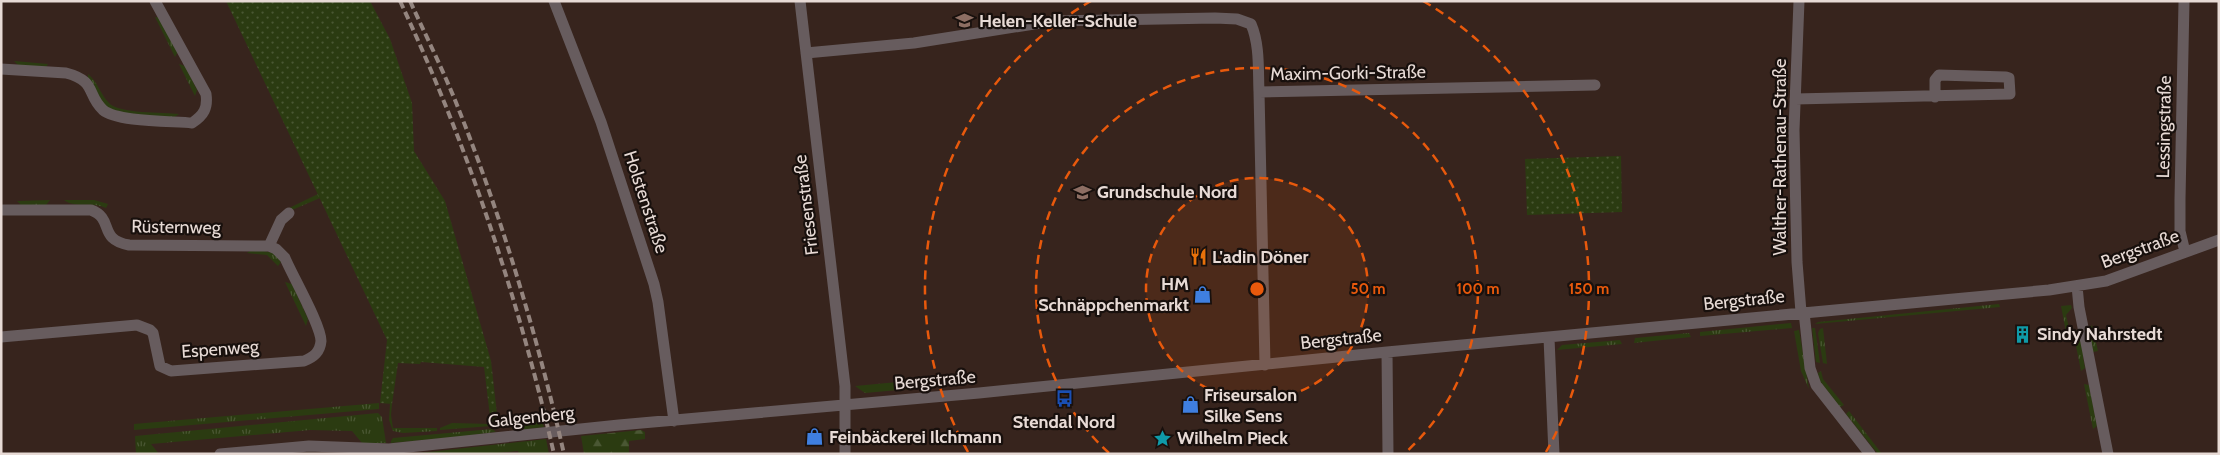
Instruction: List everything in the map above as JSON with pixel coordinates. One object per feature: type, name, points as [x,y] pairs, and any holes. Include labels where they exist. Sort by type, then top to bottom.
[{"type":"street","points":[[1,69],[66,73],[76,76],[88,84],[104,110],[118,117],[192,122],[202,116],[208,104],[206,94],[155,1]]},
{"type":"street","name":"Holstenstraße","points":[[554,1],[601,122],[654,284],[674,421]]},
{"type":"street","name":"Friesenstraße","points":[[800,1],[846,405],[846,454]]},
{"type":"street","name":"Walther-Rathenau-Straße","points":[[1799,1],[1798,67],[1795,99],[1795,214],[1802,312],[1810,368],[1816,385],[1870,454]]},
{"type":"street","name":"Lessingstraße","points":[[2184,1],[2180,231],[2185,252]]},
{"type":"street","name":"Maxim-Gorki-Straße","points":[[806,53],[914,43],[1053,21],[1237,19],[1251,24],[1255,34],[1259,92],[1595,84]]},
{"type":"street","points":[[1795,99],[1934,97],[2010,94],[2010,81],[2006,77],[1939,75],[1935,80],[1934,97]]},
{"type":"street","points":[[1259,92],[1265,365]]},
{"type":"street","name":"Rüsternweg","points":[[1,210],[91,210],[102,217],[109,235],[116,243],[129,245],[269,246]]},
{"type":"street","points":[[269,246],[278,224],[289,212]]},
{"type":"street","name":"Bergstraße","points":[[846,405],[2077,286],[2106,281],[2219,240]]},
{"type":"street","name":"Espenweg","points":[[1,337],[137,326],[144,327],[153,333],[160,366],[170,371],[304,361],[312,358],[319,349],[321,338],[285,258],[276,249],[269,246]]},
{"type":"street","points":[[2077,286],[2079,307],[2108,454]]},
{"type":"street","points":[[1549,338],[1554,454]]},
{"type":"street","points":[[1387,352],[1388,454]]},
{"type":"street","name":"Galgenberg","points":[[220,454],[309,446],[389,449],[846,405]]},
{"type":"green space","points":[[226,1],[370,1],[390,39],[412,103],[414,151],[445,201],[491,361],[498,423],[491,424],[484,367],[421,362],[420,364],[398,363],[392,404],[380,403],[387,340]]},
{"type":"green space","points":[[155,17],[161,18],[178,51],[175,57]]},
{"type":"green space","points":[[14,61],[48,64],[46,67],[19,66]]},
{"type":"green space","points":[[179,64],[185,66],[197,90],[195,96]]},
{"type":"green space","points":[[88,74],[114,107],[131,111],[179,114],[173,118],[118,114],[108,110],[88,79]]},
{"type":"green space","points":[[1621,156],[1622,212],[1527,215],[1525,159]]},
{"type":"green space","points":[[318,194],[320,198],[292,210],[285,210]]},
{"type":"green space","points":[[50,200],[46,205],[21,205],[17,201]]},
{"type":"green space","points":[[64,200],[94,200],[108,204],[106,208],[95,205],[74,204]]},
{"type":"green space","points":[[252,249],[274,253],[281,262],[278,266],[267,255],[247,253]]},
{"type":"green space","points":[[285,282],[292,284],[308,319],[306,326]]},
{"type":"green space","points":[[1999,304],[2000,307],[1815,324],[1818,322]]},
{"type":"green space","points":[[2071,305],[2072,308],[2066,315],[2069,328],[2079,331],[2085,353],[2083,357],[2085,368],[2081,371],[2073,331],[2066,332],[2061,306]]},
{"type":"green space","points":[[1791,323],[1792,328],[1700,336],[1700,332]]},
{"type":"green space","points":[[2092,325],[2098,351],[2093,352],[2088,331]]},
{"type":"green space","points":[[1812,328],[1815,328],[1820,363],[1816,362]]},
{"type":"green space","points":[[1823,328],[1827,364],[1823,363],[1818,333]]},
{"type":"green space","points":[[1799,330],[1809,389],[1801,371],[1794,331]]},
{"type":"green space","points":[[1689,333],[1691,337],[1634,343],[1635,338]]},
{"type":"green space","points":[[1620,340],[1622,344],[1557,350],[1562,345]]},
{"type":"green space","points":[[1821,371],[1823,379],[1844,405],[1840,407],[1820,381],[1818,373]]},
{"type":"green space","points":[[919,380],[920,388],[865,393],[855,386]]},
{"type":"green space","points":[[2084,384],[2089,385],[2097,426],[2093,429]]},
{"type":"green space","points":[[379,403],[379,409],[134,430],[134,424]]},
{"type":"green space","points":[[390,404],[392,404],[393,428],[437,428],[437,431],[403,433],[393,431],[389,420]]},
{"type":"green space","points":[[1849,411],[1882,454],[1878,454],[1846,414]]},
{"type":"green space","points":[[378,413],[382,417],[386,443],[362,443],[352,431],[310,430],[151,444],[159,454],[136,454],[135,436]]},
{"type":"green space","points":[[542,421],[544,427],[511,429],[514,426]]},
{"type":"green space","points":[[452,423],[491,424],[491,426],[440,430],[440,428]]},
{"type":"green space","points":[[492,429],[496,432],[391,443],[393,438]]},
{"type":"green space","points":[[641,430],[645,432],[645,439],[629,441],[629,454],[584,454],[581,436]]},
{"type":"green space","points":[[546,439],[549,454],[519,454],[518,451],[488,454],[411,454]]},
{"type":"railway","points":[[400,1],[448,111],[489,223],[524,337],[554,454]]},
{"type":"railway","points":[[410,1],[452,92],[504,234],[530,321],[564,454]]},
{"type":"place","name":"Helen-Keller-Schule","points":[[965,21]]},
{"type":"place","name":"Grundschule Nord","points":[[1083,192]]},
{"type":"place","name":"L'adin Döner","points":[[1198,257]]},
{"type":"place","name":"HM Schnäppchenmarkt","points":[[1203,294]]},
{"type":"place","name":"Sindy Nahrstedt","points":[[2023,334]]},
{"type":"place","name":"Stendal Nord","points":[[1064,399]]},
{"type":"place","name":"Friseursalon Silke Sens","points":[[1190,405]]},
{"type":"place","name":"Feinbäckerei Ilchmann","points":[[815,437]]},
{"type":"place","name":"Wilhelm Pieck","points":[[1163,438]]}]
